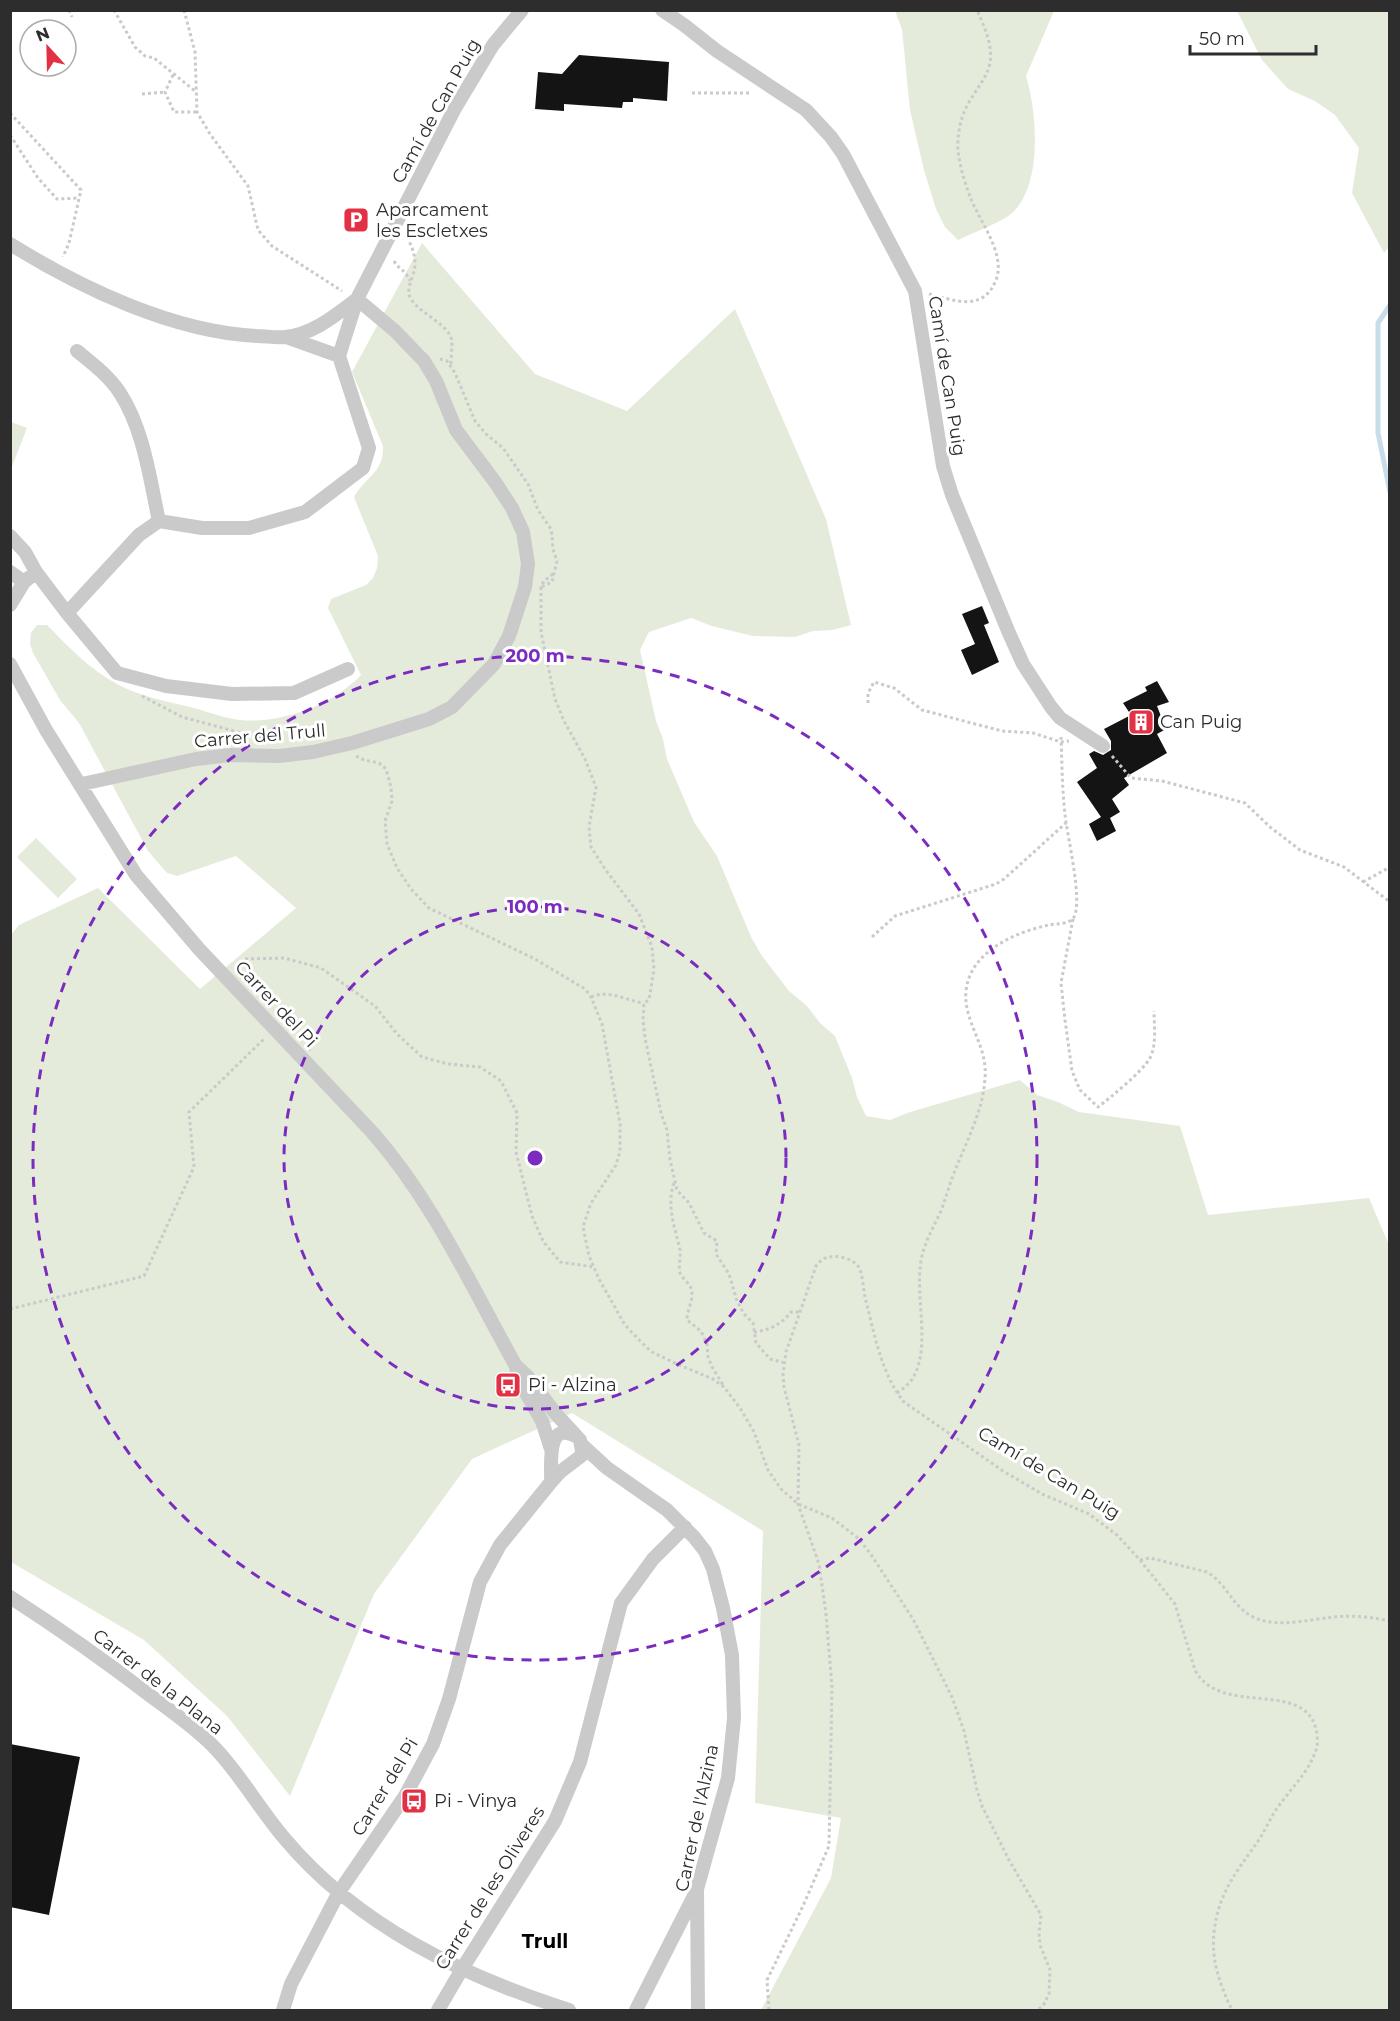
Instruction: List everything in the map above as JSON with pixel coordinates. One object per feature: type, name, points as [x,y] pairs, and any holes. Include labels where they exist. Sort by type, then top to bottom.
[{"type":"street","name":"Camí de Can Puig","points":[[339,356],[357,299],[454,110],[483,60],[522,10]]},
{"type":"street","name":"Camí de Can Puig","points":[[662,10],[684,24],[717,51],[806,110],[843,154],[915,291],[941,458],[947,479],[1013,644],[1045,699],[1060,718],[1098,742]]},
{"type":"street","points":[[10,244],[114,299],[174,322],[229,335],[286,337],[339,356],[369,448],[363,468],[305,512],[249,528],[202,528],[159,521],[139,535],[67,613]]},
{"type":"street","points":[[286,337],[319,326],[357,299]]},
{"type":"street","name":"Carrer del Trull","points":[[82,784],[196,759],[231,755],[279,756],[338,747],[429,719],[452,707],[494,664],[509,636],[525,587],[528,564],[523,532],[518,519],[495,482],[456,430],[430,370],[395,331],[357,299]]},
{"type":"street","points":[[77,351],[100,369],[120,394],[138,432],[159,521]]},
{"type":"street","points":[[10,536],[25,552],[36,572],[67,613],[117,673],[166,686],[232,694],[294,693],[348,669]]},
{"type":"street","points":[[10,572],[24,582]]},
{"type":"street","points":[[10,605],[24,582],[36,572]]},
{"type":"street","name":"Carrer del Pi","points":[[10,664],[46,730],[82,784],[126,861],[199,950],[372,1132],[408,1176],[447,1240],[516,1366],[527,1376],[579,1441]]},
{"type":"street","name":"Carrer del Pi","points":[[516,1366],[518,1379],[542,1421],[551,1452],[551,1482]]},
{"type":"street","points":[[562,1434],[572,1434],[579,1441],[581,1456],[572,1464],[563,1465],[551,1452],[554,1440],[562,1434]]},
{"type":"street","name":"Carrer de l'Alzina","points":[[579,1441],[607,1468],[659,1504],[685,1527],[705,1551],[713,1569],[732,1655],[734,1718],[728,1778],[697,1889],[698,2010]]},
{"type":"street","name":"Carrer de l'Alzina","points":[[572,1464],[591,1462],[607,1468]]},
{"type":"street","name":"Carrer del Pi","points":[[283,2010],[291,1984],[339,1892],[405,1796],[433,1744],[449,1699],[480,1582],[500,1545],[551,1482],[572,1464]]},
{"type":"street","name":"Carrer de les Oliveres","points":[[438,2010],[555,1821],[580,1762],[621,1604],[653,1559],[685,1527]]},
{"type":"street","name":"Carrer de la Plana","points":[[10,1597],[94,1652],[181,1718],[211,1744],[225,1758],[285,1840],[339,1892],[402,1938],[462,1969],[569,2010]]},
{"type":"street","points":[[636,2010],[697,1889]]},
{"type":"path","points":[[69,10],[72,17]]},
{"type":"path","points":[[114,10],[135,47],[145,56],[154,58],[195,91]]},
{"type":"path","points":[[915,291],[968,303],[984,296],[997,277],[998,266],[995,252],[968,191],[958,149],[962,117],[990,64],[989,44],[977,10]]},
{"type":"path","points":[[184,11],[195,52],[195,91],[198,112],[210,134],[248,186],[258,230],[272,246],[357,299]]},
{"type":"path","points":[[173,75],[165,92],[174,112],[198,112]]},
{"type":"path","points":[[142,94],[165,92]]},
{"type":"path","points":[[692,93],[781,92]]},
{"type":"path","points":[[10,113],[81,190],[69,243],[57,269]]},
{"type":"path","points":[[10,135],[38,178],[57,200],[79,198]]},
{"type":"path","points":[[396,222],[403,227],[414,252],[416,265],[410,282],[411,299],[435,322],[446,328],[452,340],[451,366],[475,421],[503,448],[528,484],[538,510],[550,529],[556,561],[552,582],[541,587],[542,632],[555,699],[585,759],[596,787],[589,827],[592,850],[639,914],[653,949],[654,963],[649,1000],[644,1003],[604,993],[591,997]]},
{"type":"path","points":[[382,248],[397,266],[407,273],[410,282]]},
{"type":"path","points":[[121,674],[145,699],[182,717],[270,740]]},
{"type":"path","points":[[868,703],[868,693],[874,682],[894,688],[922,710],[1002,731],[1033,733],[1061,742],[1098,742],[1131,777],[1162,781],[1245,803],[1270,827],[1300,850],[1344,867],[1389,902]]},
{"type":"path","points":[[1060,718],[1066,823],[1077,898],[1061,983],[1072,1071],[1080,1090],[1098,1107],[1113,1096],[1150,1059],[1154,1041],[1154,1011]]},
{"type":"path","points":[[338,747],[364,760],[379,763],[386,769],[392,801],[385,821],[387,844],[411,890],[429,908],[535,959],[585,990],[591,997],[602,1024],[620,1124],[620,1142],[616,1166],[591,1203],[585,1217],[585,1241],[594,1267],[619,1316],[632,1334],[652,1352],[713,1379],[724,1387]]},
{"type":"path","points":[[872,937],[895,916],[996,884],[1066,823]]},
{"type":"path","points":[[1363,882],[1389,867]]},
{"type":"path","points":[[897,1393],[910,1383],[920,1359],[918,1285],[924,1246],[972,1131],[986,1076],[985,1057],[969,1016],[966,995],[971,973],[991,950],[1008,939],[1040,927],[1073,919]]},
{"type":"path","points":[[245,959],[284,958],[321,968],[375,1006],[397,1034],[422,1057],[448,1064],[480,1067],[501,1082],[517,1113],[516,1152],[532,1216],[543,1240],[560,1262],[594,1267]]},
{"type":"path","points":[[644,1003],[645,1038],[661,1113],[667,1130],[670,1160],[678,1190],[693,1210],[704,1233],[717,1241],[716,1254],[729,1274],[740,1307],[753,1323],[756,1342],[770,1359],[784,1363]]},
{"type":"path","points":[[10,1309],[144,1276],[194,1167],[189,1112],[274,1029]]},
{"type":"path","points":[[675,1181],[670,1195],[672,1221],[678,1234],[681,1275],[689,1284],[692,1293],[687,1320],[701,1330],[707,1344],[711,1367],[754,1432],[768,1470],[781,1489],[804,1508],[822,1513],[841,1524],[858,1538],[870,1553],[914,1619],[952,1697],[964,1731],[982,1806],[1041,1915],[1040,1946],[1050,1970],[1048,1994],[1043,2006],[1037,2010]]},
{"type":"path","name":"Camí de Can Puig","points":[[798,1504],[799,1445],[784,1387],[786,1352],[816,1266],[823,1259],[833,1257],[851,1260],[859,1267],[888,1375],[897,1393],[912,1408],[1004,1471],[1042,1494],[1089,1514],[1117,1535],[1175,1604],[1199,1678],[1207,1685],[1229,1694],[1294,1704],[1313,1719],[1318,1748],[1307,1771],[1279,1804],[1259,1839],[1234,1873],[1224,1893],[1216,1923],[1213,1951],[1216,1970],[1232,2010]]},
{"type":"path","points":[[754,1332],[773,1327],[791,1312],[799,1312]]},
{"type":"path","points":[[769,2010],[766,1980],[803,1906],[829,1846],[832,1688],[826,1614],[819,1564],[798,1504]]},
{"type":"path","points":[[1140,1560],[1150,1558],[1207,1572],[1215,1577],[1242,1610],[1268,1622],[1353,1616],[1389,1621]]},
{"type":"green space","points":[[895,11],[1054,11],[1026,76],[1035,128],[1033,167],[1029,185],[1022,201],[1007,217],[958,240],[945,227],[936,209],[924,170],[910,110],[902,29]]},
{"type":"green space","points":[[1237,11],[1389,11],[1390,246],[1384,253],[1352,193],[1359,148],[1335,115],[1315,101],[1288,89],[1262,60]]},
{"type":"green space","points":[[422,243],[535,374],[627,411],[735,309],[826,519],[851,625],[832,630],[813,631],[795,637],[753,636],[712,626],[691,618],[649,632],[640,650],[667,759],[694,822],[717,856],[751,937],[762,956],[789,991],[807,1006],[820,1023],[835,1036],[866,1116],[890,1120],[1020,1080],[1037,1095],[1079,1112],[1180,1126],[1208,1215],[1369,1198],[1389,1245],[1389,2010],[761,2010],[831,1878],[841,1818],[755,1803],[763,1531],[572,1413],[472,1459],[374,1594],[290,1796],[227,1716],[144,1640],[11,1562],[11,935],[19,925],[98,888],[200,989],[296,908],[236,856],[177,876],[167,873],[148,851],[79,723],[60,700],[33,653],[30,644],[31,633],[37,625],[47,625],[88,665],[125,688],[160,700],[240,720],[272,719],[305,710],[336,695],[361,675],[328,608],[331,599],[366,585],[373,578],[377,568],[378,556],[354,497],[377,469],[383,446],[352,372]]},
{"type":"green space","points":[[11,422],[27,428],[11,469]]},
{"type":"green space","points":[[36,838],[77,879],[58,898],[17,857]]},
{"type":"building","points":[[579,55],[669,62],[667,101],[633,98],[633,102],[623,102],[622,108],[564,104],[564,111],[535,109],[538,72],[562,74]]},
{"type":"building","points":[[982,606],[989,623],[984,625],[999,662],[972,675],[961,650],[975,644],[962,614]]},
{"type":"building","points":[[1157,681],[1169,702],[1157,706],[1166,729],[1157,734],[1167,753],[1124,778],[1129,785],[1112,799],[1120,812],[1110,818],[1116,831],[1097,841],[1089,824],[1101,817],[1077,782],[1097,768],[1089,754],[1094,751],[1103,755],[1111,750],[1111,741],[1104,729],[1131,715],[1123,703],[1147,691],[1145,687]]},
{"type":"building","points":[[10,1744],[80,1757],[49,1915],[10,1907]]},
{"type":"waterway","points":[[1390,305],[1378,323],[1378,433],[1390,492]]},
{"type":"place","name":"Aparcament les Escletxes","points":[[356,220]]},
{"type":"place","name":"Can Puig","points":[[1141,722]]},
{"type":"place","name":"Pi - Alzina","points":[[508,1385]]},
{"type":"place","name":"Pi - Vinya","points":[[414,1801]]},
{"type":"district","name":"Trull","points":[[545,1941]]}]
